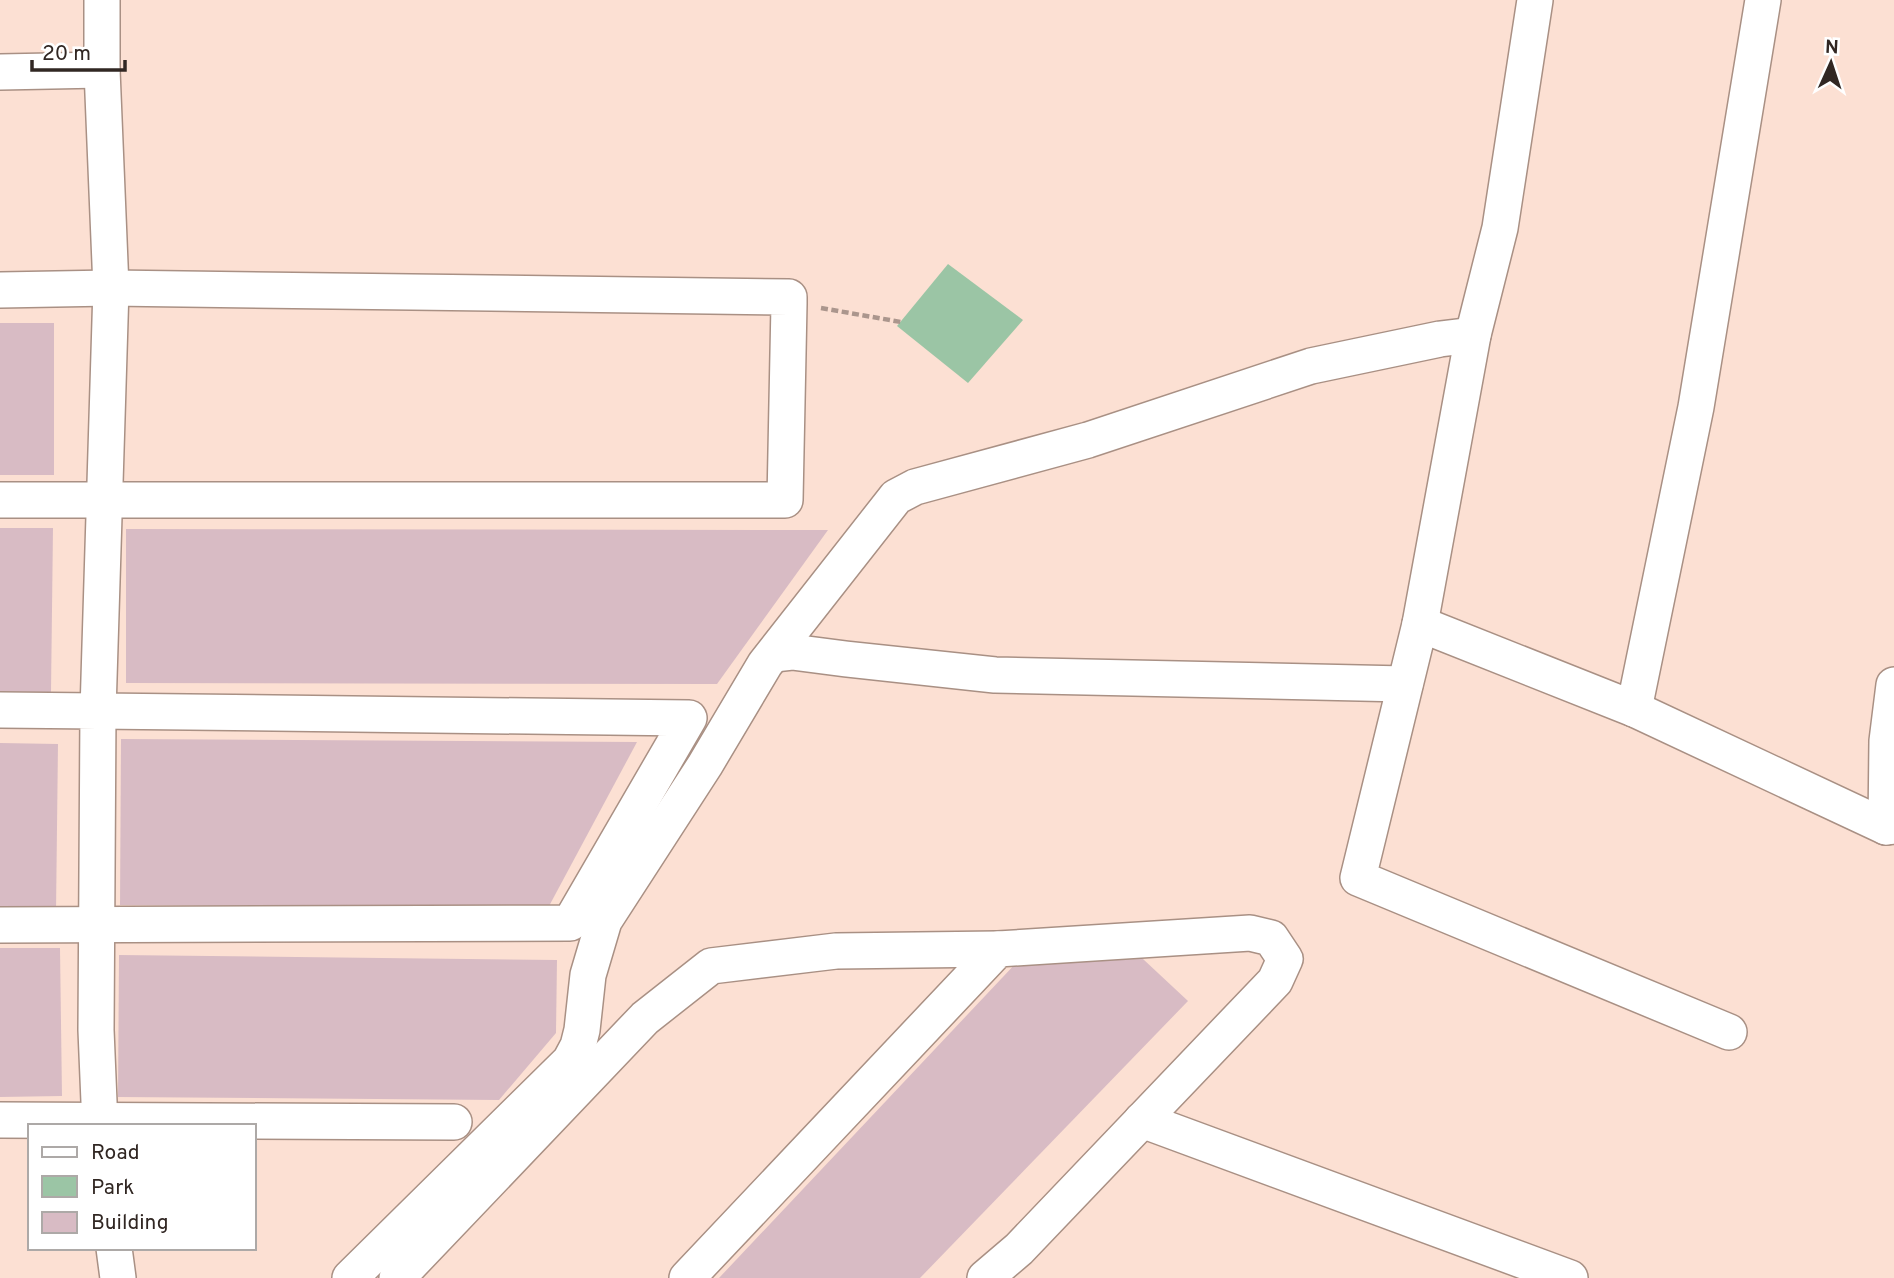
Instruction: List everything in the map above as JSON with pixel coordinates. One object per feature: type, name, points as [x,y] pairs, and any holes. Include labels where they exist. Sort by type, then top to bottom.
[{"type":"street","points":[[100,1123],[96,1030],[98,711],[111,288],[102,70],[102,0]]},
{"type":"street","points":[[1535,0],[1500,228],[1473,335],[1420,624],[1358,878],[1730,1032]]},
{"type":"street","points":[[1634,709],[1696,407],[1763,0]]},
{"type":"street","points":[[0,72],[102,70]]},
{"type":"street","points":[[0,290],[111,288],[789,297],[785,500],[0,500]]},
{"type":"street","points":[[350,1278],[570,1060],[578,1046],[582,1030],[589,975],[604,921],[705,765],[765,664],[896,497],[915,487],[1088,440],[1311,366],[1440,339],[1473,335]]},
{"type":"street","points":[[1420,624],[1634,709],[1890,827],[1887,741],[1894,685]]},
{"type":"street","points":[[774,654],[792,652],[995,675],[1405,684]]},
{"type":"street","points":[[0,710],[689,718],[570,923],[0,925]]},
{"type":"street","points":[[397,1278],[645,1018],[711,966],[836,951],[998,949],[1250,933],[1271,938],[1285,959],[1275,981],[1011,1264],[985,1278]]},
{"type":"street","points":[[688,1278],[998,949]]},
{"type":"street","points":[[0,1120],[100,1123],[454,1122]]},
{"type":"street","points":[[1142,1121],[1570,1278]]},
{"type":"street","points":[[114,1250],[118,1278]]},
{"type":"path","points":[[789,304],[901,322]]},
{"type":"green space","points":[[948,264],[1023,320],[968,383],[897,326]]},
{"type":"building","points":[[0,323],[54,323],[54,475],[0,475]]},
{"type":"building","points":[[0,528],[53,528],[51,692],[0,692]]},
{"type":"building","points":[[126,529],[828,530],[717,684],[126,683]]},
{"type":"building","points":[[121,739],[637,742],[548,908],[120,905]]},
{"type":"building","points":[[0,743],[58,744],[56,913],[0,912]]},
{"type":"building","points":[[0,948],[60,948],[62,1096],[0,1097]]},
{"type":"building","points":[[119,955],[557,960],[556,1033],[499,1100],[118,1097]]},
{"type":"building","points":[[1143,959],[1188,1001],[920,1278],[719,1278],[1018,961]]}]
